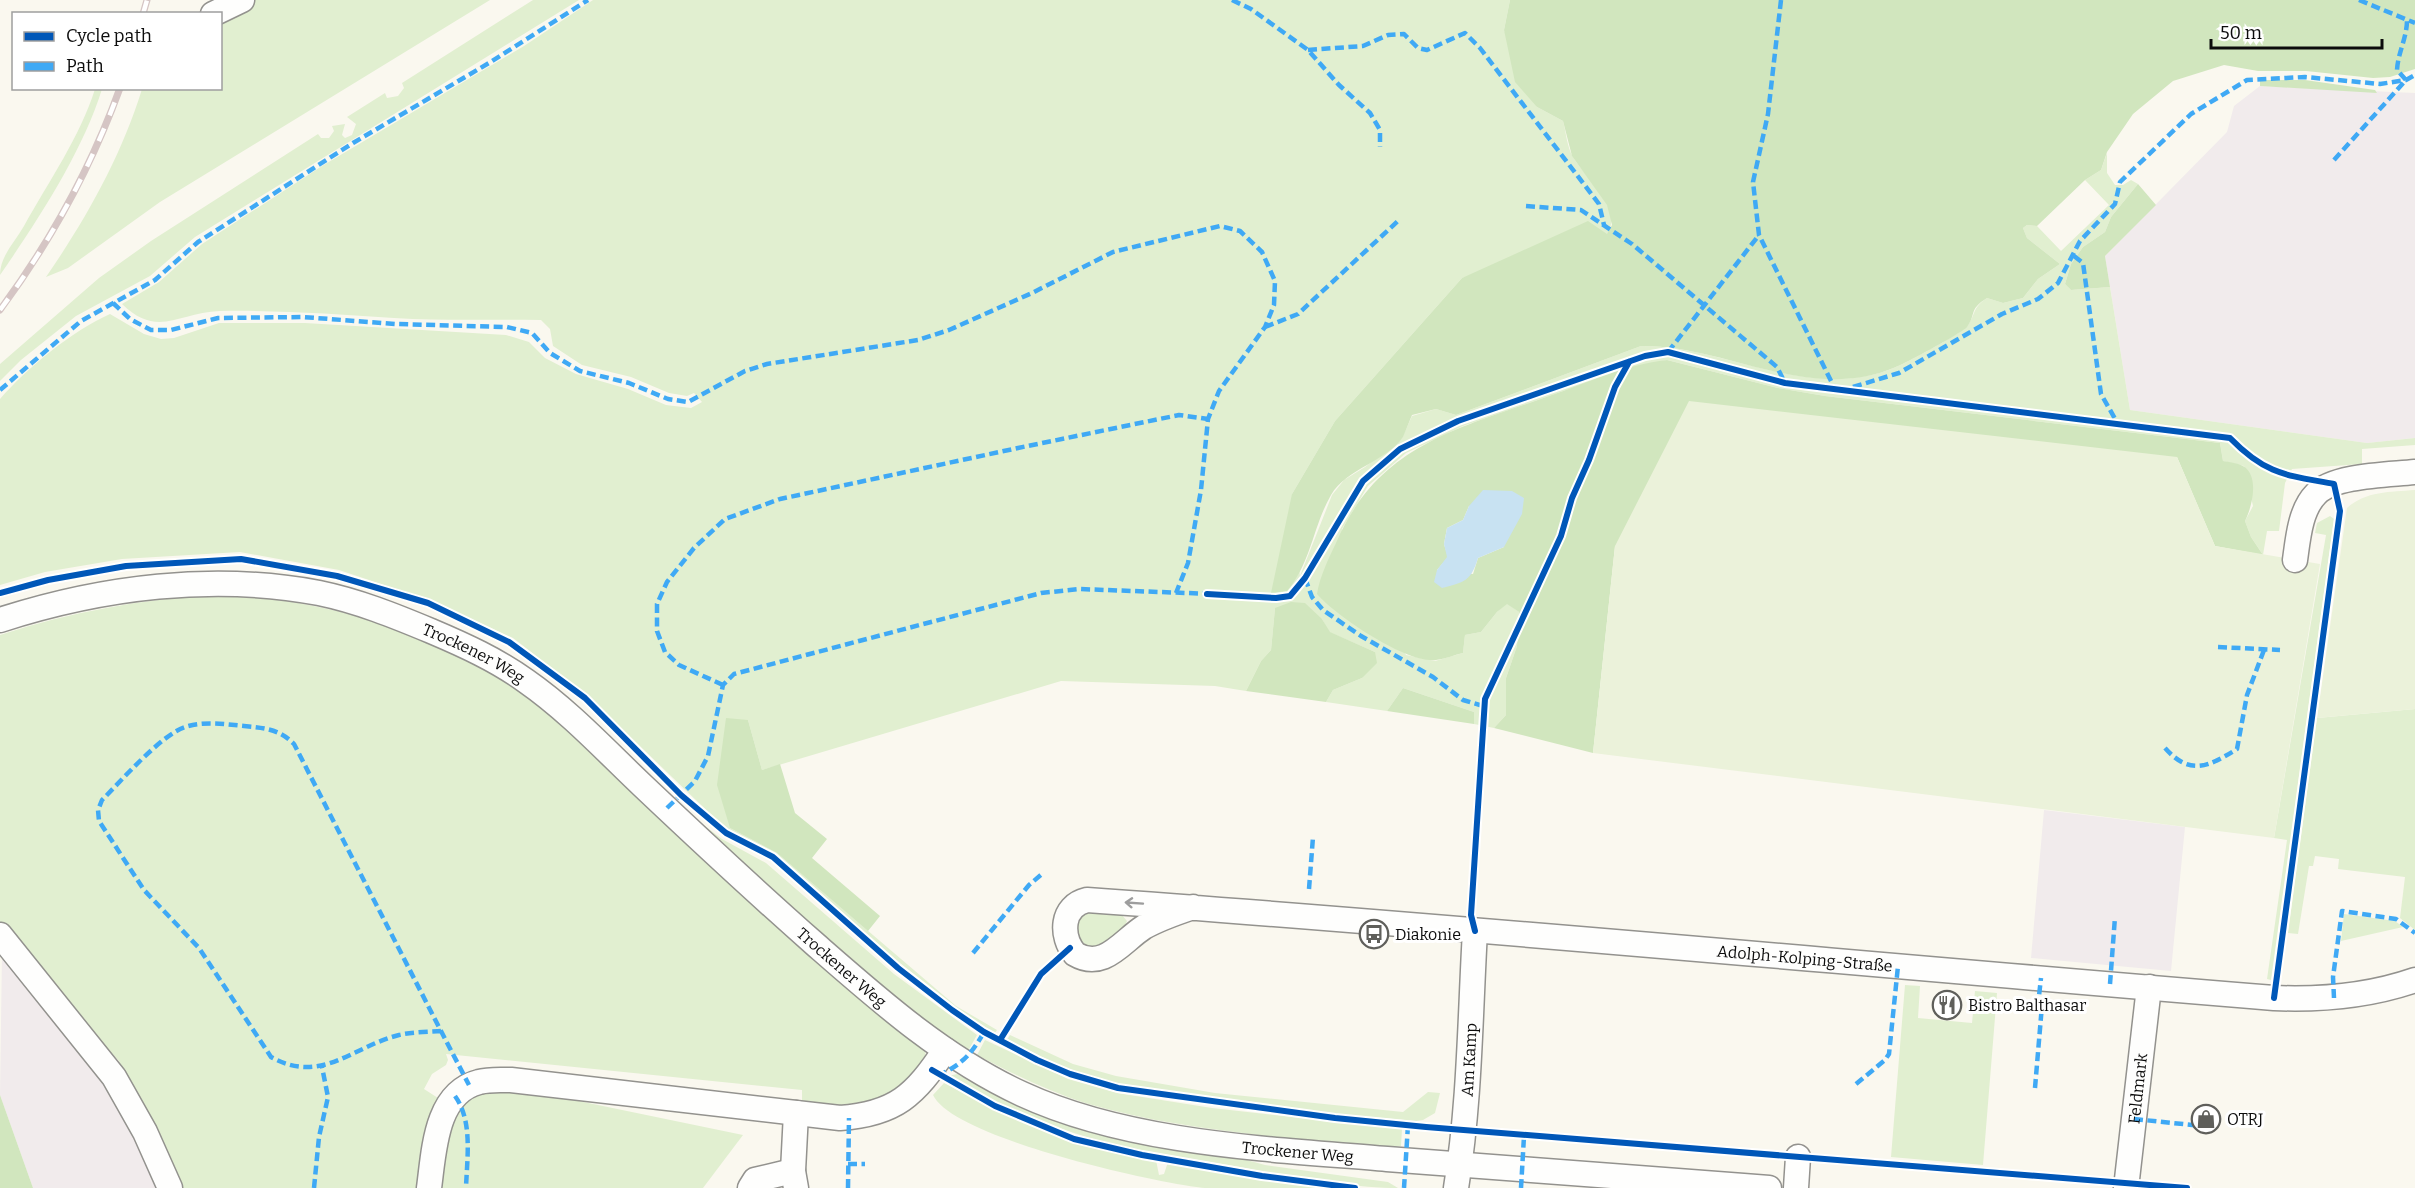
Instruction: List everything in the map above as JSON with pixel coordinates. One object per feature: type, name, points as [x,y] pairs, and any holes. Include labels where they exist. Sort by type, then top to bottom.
[{"type":"street","points":[[217,12],[242,0]]},
{"type":"street","points":[[2295,560],[2301,522],[2316,494],[2334,484],[2363,477],[2415,472]]},
{"type":"street","name":"Trockener Weg","points":[[0,620],[38,608],[163,586],[265,585],[324,594],[370,608],[470,647],[524,679],[566,713],[775,909],[874,996],[945,1050],[990,1078],[1026,1096],[1076,1115],[1135,1130],[1311,1153],[1769,1188]]},
{"type":"street","name":"Adolph-Kolping-Straße","points":[[1193,907],[1163,916],[1112,953],[1096,959],[1075,954],[1065,933],[1070,910],[1074,905],[1087,900],[1193,907],[2301,999],[2360,995],[2415,980]]},
{"type":"street","name":"Am Kamp","points":[[1456,1188],[1466,1130],[1472,1039],[1474,931]]},
{"type":"street","points":[[0,935],[114,1077],[145,1132],[170,1188]]},
{"type":"street","name":"Feldmark","points":[[2126,1188],[2149,987]]},
{"type":"street","points":[[429,1188],[445,1109],[455,1096],[479,1082],[511,1080],[840,1118],[867,1116],[887,1110],[908,1098],[920,1086],[945,1050]]},
{"type":"street","points":[[750,1188],[755,1180],[795,1179],[796,1113]]},
{"type":"street","points":[[1796,1188],[1798,1157]]},
{"type":"shaded area","points":[[2260,86],[2415,93],[2415,438],[2367,443],[2130,410],[2105,256],[2227,132],[2234,106]]},
{"type":"shaded area","points":[[2044,810],[2185,827],[2171,971],[2031,958]]},
{"type":"shaded area","points":[[2,951],[101,1073],[163,1188],[33,1188],[0,1095]]},
{"type":"green space","points":[[252,0],[490,0],[160,202],[68,268],[46,277],[75,233],[101,187],[124,139],[142,90],[222,90],[222,15]]},
{"type":"green space","points":[[533,0],[579,0],[195,237],[150,276],[76,316],[21,360],[0,381],[0,364],[99,278],[151,241],[318,134],[321,138],[329,138],[334,131],[332,126],[345,124],[342,135],[345,138],[352,135],[356,124],[347,117],[385,93],[387,98],[398,96],[404,88],[402,83]]},
{"type":"green space","points":[[593,0],[1510,0],[1504,30],[1537,107],[1563,121],[1573,157],[1607,203],[1611,223],[1608,234],[1462,278],[1335,421],[1292,494],[1300,576],[1332,495],[1344,480],[1402,438],[1412,416],[1436,409],[1456,415],[1641,346],[1672,348],[1768,370],[1832,379],[1864,376],[1911,360],[1963,330],[1970,322],[1976,308],[1987,298],[2003,303],[2023,298],[2038,279],[2060,264],[2027,238],[2023,228],[2027,225],[2037,226],[2061,251],[2109,205],[2085,180],[2101,170],[2107,153],[2107,173],[2115,185],[2123,185],[2131,180],[2138,184],[2111,217],[2105,232],[2083,247],[2071,264],[2065,284],[2071,290],[2110,287],[2130,410],[2367,443],[2415,438],[2415,445],[2362,449],[2362,464],[2292,469],[2285,483],[2279,531],[2267,531],[2263,555],[2251,537],[2245,521],[2253,506],[2244,466],[2223,461],[2220,443],[1825,396],[1778,388],[1667,360],[1618,372],[1463,426],[1406,453],[1368,486],[1342,529],[1406,655],[1435,661],[1463,653],[1465,635],[1481,632],[1507,603],[1519,612],[1517,646],[1506,678],[1506,715],[1494,728],[1474,724],[1474,712],[1403,688],[1387,711],[1326,702],[1333,690],[1362,678],[1375,652],[1329,632],[1322,619],[1275,608],[1271,650],[1261,661],[1246,691],[1215,686],[1061,681],[762,770],[748,720],[730,828],[777,853],[956,1006],[997,1030],[995,1033],[954,1008],[902,967],[774,855],[728,831],[588,696],[513,638],[429,600],[339,570],[240,552],[122,559],[45,572],[0,585],[0,399],[51,351],[95,321],[110,314],[144,334],[161,339],[174,338],[219,323],[305,323],[506,335],[529,342],[545,358],[576,374],[628,389],[666,405],[691,408],[702,402],[694,393],[687,396],[669,393],[631,377],[582,365],[553,346],[550,329],[541,320],[412,319],[220,311],[158,322],[135,314],[122,304],[159,282],[202,244],[322,166],[524,46]]},
{"type":"green space","points":[[1510,0],[2415,0],[2415,69],[2390,77],[2373,78],[2306,71],[2258,71],[2224,65],[2173,81],[2133,114],[2107,152],[2101,170],[2085,180],[2037,226],[2027,225],[2023,228],[2027,238],[2060,264],[2038,279],[2023,298],[2003,303],[1987,298],[1977,306],[1967,327],[1896,367],[1864,377],[1832,379],[1768,370],[1673,348],[1641,346],[1456,415],[1436,409],[1412,415],[1403,437],[1396,445],[1346,478],[1338,486],[1325,507],[1307,556],[1295,580],[1287,591],[1271,593],[1292,494],[1335,421],[1462,278],[1588,221],[1607,234],[1612,225],[1607,205],[1572,156],[1563,121],[1537,107],[1515,82],[1504,30]]},
{"type":"green space","points":[[2305,80],[2375,90],[2377,93],[2260,86],[2260,81]]},
{"type":"green space","points":[[95,90],[102,90],[83,137],[58,185],[0,275],[5,255],[73,142]]},
{"type":"green space","points":[[2138,184],[2156,205],[2105,256],[2110,287],[2071,290],[2065,284],[2071,264],[2083,247],[2105,232],[2111,217]]},
{"type":"green space","points":[[1667,360],[1778,388],[1825,396],[2220,443],[2223,461],[2243,466],[2251,477],[2252,500],[2245,521],[2251,537],[2263,555],[2215,546],[2177,457],[1615,546],[1593,753],[1494,728],[1506,715],[1506,678],[1517,646],[1519,612],[1507,604],[1497,612],[1481,632],[1465,635],[1463,653],[1436,660],[1423,659],[1391,647],[1355,626],[1317,594],[1327,562],[1353,510],[1374,483],[1398,462],[1452,431],[1607,375]],"holes":[[[1469,506],[1504,547],[1478,558],[1473,574],[1437,570],[1448,557],[1444,544],[1447,528],[1463,520]]]},
{"type":"green space","points":[[1689,401],[2177,457],[2215,546],[2320,564],[2274,838],[1593,753],[1615,546]]},
{"type":"green space","points":[[2415,490],[2415,709],[2317,718],[2347,508],[2370,495]]},
{"type":"green space","points":[[2330,516],[2334,519],[2271,980],[2267,979],[2287,840],[2274,838],[2326,535],[2315,533],[2317,523]]},
{"type":"green space","points":[[215,595],[261,598],[353,615],[440,646],[522,691],[578,734],[683,841],[728,883],[925,1050],[926,1061],[913,1082],[865,1109],[802,1106],[802,1090],[446,1054],[448,1060],[446,1065],[432,1074],[424,1089],[438,1098],[440,1108],[423,1188],[176,1188],[119,1061],[62,1000],[0,924],[0,635],[106,608]]},
{"type":"green space","points":[[1291,602],[1305,603],[1322,619],[1330,632],[1375,652],[1377,663],[1362,678],[1333,690],[1326,702],[1246,691],[1261,661],[1271,650],[1275,608]]},
{"type":"green space","points":[[1403,688],[1474,712],[1474,724],[1387,711]]},
{"type":"green space","points":[[2415,709],[2415,930],[2400,918],[2405,877],[2338,869],[2339,859],[2315,856],[2313,866],[2309,866],[2298,934],[2288,933],[2317,718]]},
{"type":"green space","points":[[726,718],[748,720],[762,770],[780,764],[795,813],[827,839],[812,858],[880,916],[868,931],[777,853],[730,828],[717,785]]},
{"type":"green space","points":[[705,826],[722,839],[766,863],[894,974],[977,1035],[968,1051],[880,988],[703,828]]},
{"type":"green space","points":[[1092,912],[1121,914],[1127,921],[1122,932],[1095,949],[1085,944],[1076,932],[1081,916]]},
{"type":"green space","points":[[2344,914],[2395,921],[2403,927],[2341,941]]},
{"type":"green space","points":[[1905,985],[1920,986],[1918,1018],[1972,1023],[1975,991],[1997,993],[1983,1165],[1891,1157]]},
{"type":"green space","points":[[1010,1035],[1073,1064],[1116,1076],[1215,1093],[1403,1112],[1428,1092],[1440,1093],[1435,1113],[1416,1121],[1336,1114],[1118,1085],[1071,1071],[1007,1040]]},
{"type":"green space","points":[[985,1040],[1068,1079],[1117,1093],[1212,1108],[1402,1129],[1401,1146],[1346,1146],[1240,1133],[1188,1126],[1110,1110],[1057,1093],[977,1055]]},
{"type":"green space","points":[[957,1074],[983,1087],[1265,1165],[1388,1182],[1398,1188],[1298,1178],[1156,1153],[1094,1139],[1024,1114],[944,1077]]},
{"type":"green space","points":[[944,1083],[995,1109],[1073,1140],[1156,1160],[1159,1175],[1164,1174],[1168,1162],[1323,1188],[1205,1188],[1102,1168],[1058,1156],[977,1127],[948,1111],[933,1095]]},
{"type":"green space","points":[[511,1087],[743,1135],[703,1188],[435,1188],[447,1123],[472,1095]]},
{"type":"green space","points":[[0,1095],[33,1188],[0,1188]]},
{"type":"water","points":[[1483,490],[1512,491],[1524,498],[1522,514],[1504,547],[1478,558],[1473,572],[1466,579],[1442,588],[1434,582],[1437,570],[1447,557],[1444,544],[1447,528],[1463,520],[1469,506]]},
{"type":"railway","points":[[144,12],[147,0]]},
{"type":"railway","points":[[0,310],[53,231],[83,175],[119,90]]},
{"type":"marked path","points":[[0,390],[81,321],[155,280],[198,242],[353,143],[489,63],[588,0]]},
{"type":"marked path","points":[[1232,0],[1251,9],[1308,50],[1339,85],[1370,113],[1380,130],[1380,147]]},
{"type":"marked path","points":[[1781,0],[1768,114],[1753,182],[1759,235],[1835,389]]},
{"type":"marked path","points":[[2359,0],[2415,23]]},
{"type":"marked path","points":[[2334,160],[2406,80],[2397,70],[2407,20]]},
{"type":"marked path","points":[[1308,50],[1363,46],[1388,35],[1404,34],[1418,48],[1427,50],[1465,33],[1480,48],[1599,204],[1604,225]]},
{"type":"marked path","points":[[1853,387],[1899,373],[2002,314],[2038,299],[2058,283],[2080,241],[2115,204],[2120,182],[2191,114],[2247,80],[2305,77],[2380,84],[2406,80],[2415,75]]},
{"type":"marked path","points":[[1526,206],[1581,210],[1632,244],[1777,367],[1785,383]]},
{"type":"marked path","points":[[1265,327],[1298,314],[1399,220]]},
{"type":"marked path","points":[[113,303],[130,319],[151,330],[171,330],[218,318],[303,317],[395,324],[507,327],[532,333],[550,353],[580,371],[629,383],[668,399],[688,402],[745,371],[767,364],[918,340],[949,330],[1032,293],[1113,252],[1220,226],[1240,231],[1262,252],[1275,281],[1274,305],[1265,327],[1219,391],[1208,419],[1201,490],[1188,563],[1176,593]]},
{"type":"marked path","points":[[1668,352],[1759,235]]},
{"type":"marked path","points":[[2074,256],[2083,263],[2101,394],[2118,424]]},
{"type":"marked path","points":[[723,685],[679,665],[665,652],[657,631],[657,604],[667,582],[694,548],[725,519],[780,499],[1018,448],[1179,415],[1208,419]]},
{"type":"marked path","points":[[1305,578],[1312,597],[1323,610],[1361,636],[1433,677],[1463,700],[1483,706]]},
{"type":"marked path","points":[[667,808],[695,781],[708,756],[723,685],[734,674],[1041,593],[1080,589],[1213,594]]},
{"type":"marked path","points":[[2218,647],[2280,650]]},
{"type":"marked path","points":[[2165,748],[2183,762],[2200,766],[2237,749],[2247,695],[2264,650]]},
{"type":"marked path","points":[[441,1031],[399,1035],[321,1066],[289,1065],[271,1057],[199,948],[144,890],[99,821],[98,810],[102,800],[153,749],[185,727],[222,724],[271,730],[283,735],[294,744],[469,1085]]},
{"type":"marked path","points":[[1309,889],[1313,837]]},
{"type":"marked path","points":[[973,953],[1029,885],[1042,874]]},
{"type":"marked path","points":[[2334,998],[2333,977],[2342,911],[2396,919],[2415,933]]},
{"type":"marked path","points":[[2110,984],[2115,917]]},
{"type":"marked path","points":[[1856,1084],[1889,1054],[1898,966]]},
{"type":"marked path","points":[[2035,1088],[2042,1005],[2039,996],[2041,978]]},
{"type":"marked path","points":[[938,1076],[965,1058],[984,1032]]},
{"type":"marked path","points":[[314,1188],[319,1137],[328,1097],[322,1067]]},
{"type":"marked path","points":[[455,1096],[461,1106],[467,1128],[466,1188]]},
{"type":"marked path","points":[[848,1188],[849,1118]]},
{"type":"marked path","points":[[2134,1119],[2202,1126]]},
{"type":"marked path","points":[[1404,1188],[1408,1125]]},
{"type":"marked path","points":[[1521,1188],[1524,1136]]},
{"type":"marked path","points":[[848,1164],[865,1164]]},
{"type":"cycle path","points":[[1207,594],[1276,598],[1290,596],[1305,578],[1363,481],[1400,449],[1458,421],[1645,356],[1668,352],[1785,383],[2230,438],[2255,460],[2278,472],[2334,484],[2340,511],[2274,998]]},
{"type":"cycle path","points":[[1475,931],[1471,915],[1485,699],[1561,536],[1572,498],[1589,460],[1615,387],[1629,362]]},
{"type":"cycle path","points":[[0,593],[48,580],[126,566],[241,559],[337,576],[428,603],[509,642],[585,698],[681,795],[726,833],[773,857],[898,968],[952,1010],[984,1032],[1037,1060],[1070,1074],[1118,1088],[1335,1118],[1426,1127],[2187,1188]]},
{"type":"cycle path","points":[[1000,1040],[1041,974],[1070,948]]},
{"type":"cycle path","points":[[932,1070],[995,1106],[1074,1139],[1142,1155],[1262,1176],[1355,1188]]},
{"type":"place","name":"Diakonie","points":[[1374,934]]},
{"type":"place","name":"Bistro Balthasar","points":[[1947,1005]]},
{"type":"place","name":"OTRJ","points":[[2206,1119]]}]
